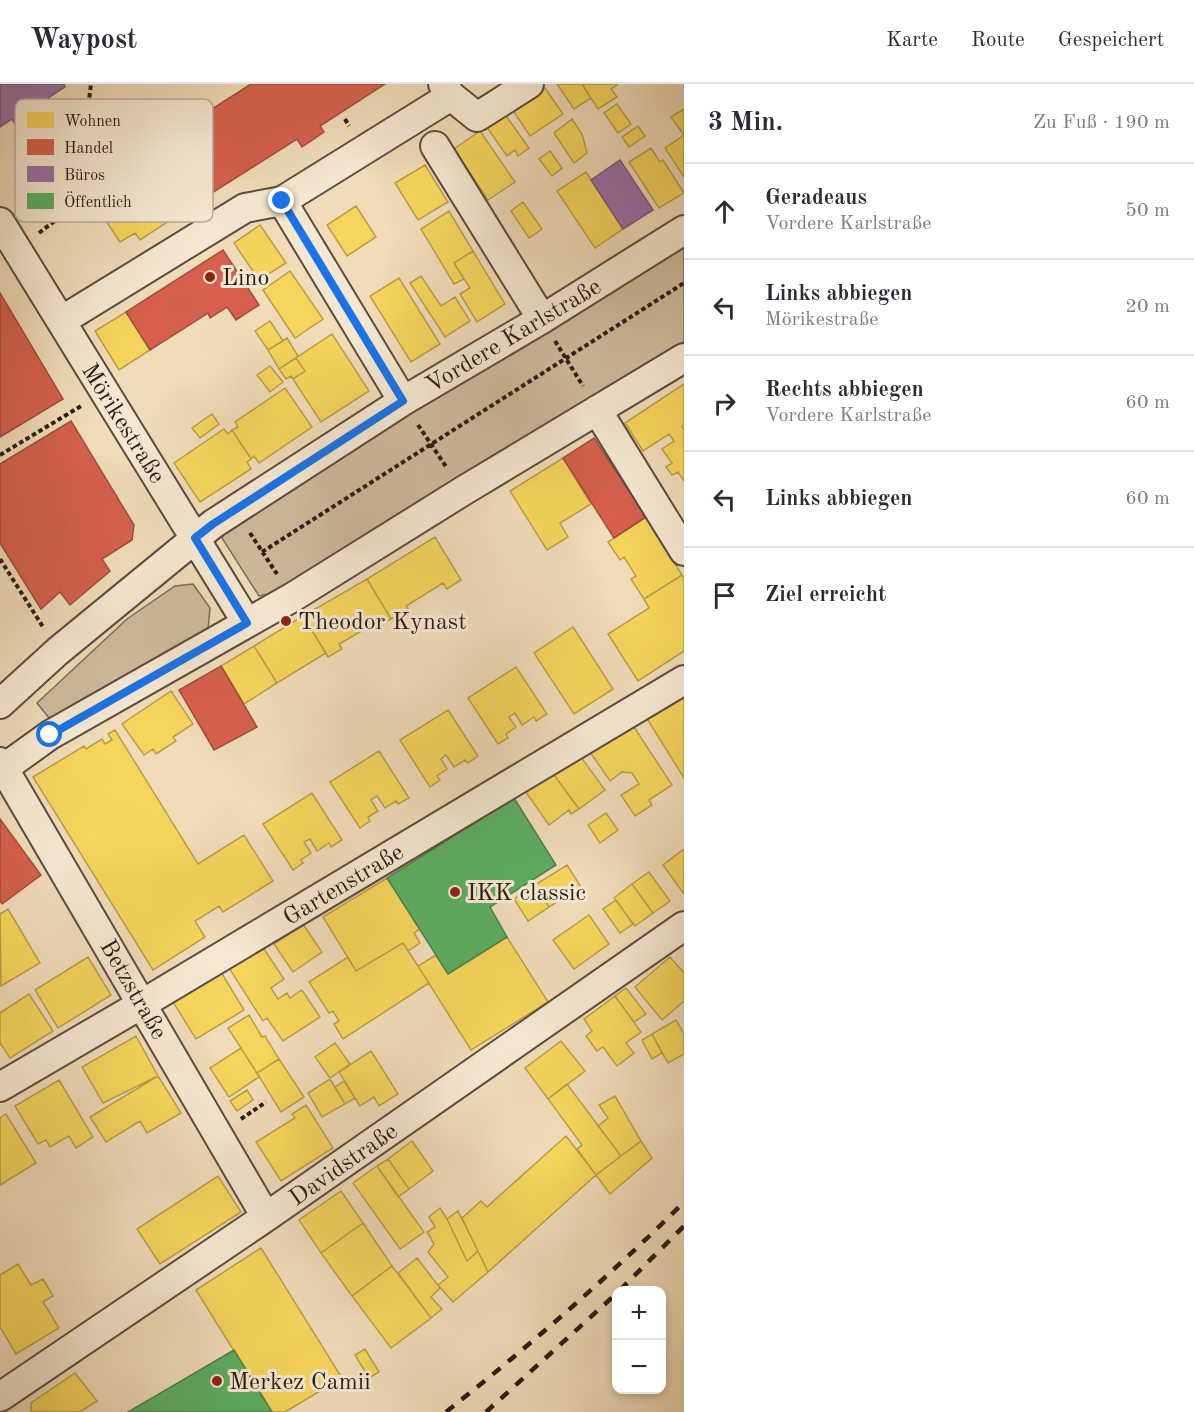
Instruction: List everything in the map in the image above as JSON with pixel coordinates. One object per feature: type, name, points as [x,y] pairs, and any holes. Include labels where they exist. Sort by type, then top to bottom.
[{"type":"street","points":[[61,321],[244,208],[282,201],[447,90],[477,117],[529,84]]},
{"type":"street","points":[[435,146],[542,319]]},
{"type":"street","points":[[282,201],[403,401]]},
{"type":"street","name":"Mörikestraße","points":[[0,222],[247,623]]},
{"type":"street","name":"Vordere Karlstraße","points":[[0,704],[58,651],[213,524],[403,401],[542,319],[684,230]]},
{"type":"street","points":[[1,767],[50,735],[293,597],[684,358]]},
{"type":"street","points":[[597,410],[684,551]]},
{"type":"street","name":"Gartenstraße","points":[[0,1087],[684,680]]},
{"type":"street","name":"Betzstraße","points":[[1,767],[266,1217]]},
{"type":"street","name":"Davidstraße","points":[[0,1397],[266,1217],[684,926]]},
{"type":"path","points":[[89,99],[91,84]]},
{"type":"path","points":[[16,249],[52,222]]},
{"type":"path","points":[[262,552],[684,283]]},
{"type":"path","points":[[542,319],[597,410]]},
{"type":"path","points":[[0,455],[104,391]]},
{"type":"path","points":[[403,401],[463,491]]},
{"type":"path","points":[[235,510],[293,597]]},
{"type":"path","points":[[0,559],[58,651]]},
{"type":"shaded area","points":[[684,238],[684,342],[293,588],[259,596],[222,538],[230,523]]},
{"type":"shaded area","points":[[193,584],[210,608],[208,629],[87,699],[53,723],[37,703],[127,619],[175,586]]},
{"type":"building: Wohnen","points":[[557,84],[582,84],[591,98],[574,109]]},
{"type":"building: Wohnen","points":[[582,84],[617,84],[611,89],[617,97],[598,109]]},
{"type":"building: Wohnen","points":[[545,88],[563,114],[530,136],[512,109]]},
{"type":"building: Wohnen","points":[[617,104],[631,124],[618,133],[604,113]]},
{"type":"building: Wohnen","points":[[684,109],[684,135],[671,117]]},
{"type":"building: Wohnen","points":[[504,113],[529,148],[518,156],[515,150],[507,156],[486,126]]},
{"type":"building: Wohnen","points":[[572,119],[582,134],[587,153],[574,163],[554,133]]},
{"type":"building: Wohnen","points":[[638,126],[645,136],[629,147],[622,137]]},
{"type":"building: Wohnen","points":[[480,131],[515,182],[488,200],[454,149]]},
{"type":"building: Wohnen","points":[[684,135],[684,177],[665,148]]},
{"type":"building: Wohnen","points":[[651,148],[660,162],[663,160],[684,193],[659,208],[629,162]]},
{"type":"building: Wohnen","points":[[550,151],[562,168],[552,176],[539,159]]},
{"type":"building: Wohnen","points":[[425,165],[448,202],[418,220],[395,183]]},
{"type":"building: Wohnen","points":[[586,172],[623,229],[595,248],[557,191]]},
{"type":"building: Wohnen","points":[[523,202],[542,229],[529,238],[511,211]]},
{"type":"building: Wohnen","points":[[356,206],[376,237],[347,256],[327,225]]},
{"type":"building: Wohnen","points":[[449,211],[473,251],[454,263],[464,279],[454,284],[421,229]]},
{"type":"building: Wohnen","points":[[107,222],[167,222],[140,240],[135,233],[120,242]]},
{"type":"building: Wohnen","points":[[260,225],[286,263],[259,280],[234,243]]},
{"type":"building: Wohnen","points":[[473,251],[505,304],[477,322],[460,294],[470,288],[454,263]]},
{"type":"building: Wohnen","points":[[290,271],[323,319],[295,338],[263,290]]},
{"type":"building: Wohnen","points":[[421,276],[441,306],[455,297],[470,321],[445,337],[410,283]]},
{"type":"building: Wohnen","points":[[399,278],[440,344],[411,362],[370,296]]},
{"type":"building: Wohnen","points":[[126,312],[150,350],[119,370],[95,331]]},
{"type":"building: Wohnen","points":[[270,321],[283,341],[268,350],[255,331]]},
{"type":"building: Wohnen","points":[[332,334],[369,391],[321,422],[293,379],[305,371],[296,358]]},
{"type":"building: Wohnen","points":[[287,338],[298,356],[279,369],[268,350]]},
{"type":"building: Wohnen","points":[[296,358],[305,371],[293,379],[291,376],[286,379],[279,369]]},
{"type":"building: Wohnen","points":[[270,366],[283,382],[270,392],[257,375]]},
{"type":"building: Wohnen","points":[[684,384],[684,425],[682,426],[684,430],[684,481],[678,472],[672,475],[666,467],[672,463],[662,449],[674,441],[669,434],[643,451],[625,423]]},
{"type":"building: Wohnen","points":[[285,388],[312,427],[259,463],[254,456],[251,459],[232,430],[238,427],[235,422]]},
{"type":"building: Wohnen","points":[[212,414],[219,424],[200,438],[192,428]]},
{"type":"building: Wohnen","points":[[224,429],[228,434],[232,430],[251,459],[247,462],[251,469],[200,502],[174,463]]},
{"type":"building: Wohnen","points":[[563,458],[591,504],[560,523],[568,537],[547,550],[510,491]]},
{"type":"building: Wohnen","points":[[646,517],[682,575],[644,599],[631,579],[636,576],[624,557],[620,560],[608,542]]},
{"type":"building: Wohnen","points":[[435,537],[461,580],[447,589],[443,583],[406,606],[408,609],[391,619],[367,579]]},
{"type":"building: Wohnen","points":[[682,575],[684,578],[684,651],[638,681],[608,634],[649,608],[644,599]]},
{"type":"building: Wohnen","points":[[367,579],[391,619],[377,627],[375,623],[339,644],[342,649],[328,657],[303,616]]},
{"type":"building: Wohnen","points":[[303,616],[326,653],[277,683],[254,646]]},
{"type":"building: Wohnen","points":[[573,627],[613,689],[574,714],[534,653]]},
{"type":"building: Wohnen","points":[[254,646],[277,683],[244,704],[221,666]]},
{"type":"building: Wohnen","points":[[516,667],[547,714],[536,721],[534,717],[522,725],[515,713],[509,717],[516,727],[506,734],[508,738],[498,744],[468,698]]},
{"type":"building: Wohnen","points":[[171,691],[193,724],[173,737],[176,741],[156,754],[153,749],[144,755],[122,724]]},
{"type":"building: Wohnen","points":[[684,694],[684,778],[646,717]]},
{"type":"building: Wohnen","points":[[448,710],[478,756],[468,763],[465,760],[454,767],[446,755],[441,759],[447,769],[437,776],[440,780],[430,787],[400,740]]},
{"type":"building: Wohnen","points":[[632,724],[672,785],[649,800],[652,805],[635,816],[621,795],[639,784],[632,773],[622,772],[610,781],[590,752]]},
{"type":"building: Wohnen","points":[[115,730],[198,864],[244,835],[273,881],[223,912],[219,906],[195,921],[205,937],[153,970],[33,777],[84,746],[86,749],[102,739],[105,744],[112,740],[108,734]]},
{"type":"building: Wohnen","points":[[379,751],[409,798],[398,804],[396,801],[385,808],[377,796],[371,800],[378,811],[368,817],[370,821],[360,828],[330,782]]},
{"type":"building: Wohnen","points":[[578,753],[605,790],[579,809],[552,772]]},
{"type":"building: Wohnen","points":[[552,772],[579,809],[571,814],[569,810],[549,825],[525,791]]},
{"type":"building: Wohnen","points":[[312,793],[342,840],[331,847],[329,843],[317,851],[310,839],[304,842],[311,853],[293,870],[263,824]]},
{"type":"building: Wohnen","points":[[606,813],[618,830],[600,843],[588,825]]},
{"type":"building: Wohnen","points":[[684,849],[684,894],[663,865]]},
{"type":"building: Wohnen","points":[[567,865],[581,887],[549,907],[535,885]]},
{"type":"building: Wohnen","points":[[649,872],[670,901],[653,913],[632,884]]},
{"type":"building: Wohnen","points":[[387,878],[420,929],[414,933],[420,943],[408,951],[403,943],[356,971],[323,917]]},
{"type":"building: Wohnen","points":[[632,884],[653,913],[635,926],[614,898]]},
{"type":"building: Wohnen","points":[[535,885],[549,907],[528,921],[514,899]]},
{"type":"building: Wohnen","points":[[616,900],[633,924],[620,933],[603,909]]},
{"type":"building: Wohnen","points":[[8,909],[40,963],[1,986],[0,914]]},
{"type":"building: Wohnen","points":[[589,915],[609,944],[574,969],[553,940]]},
{"type":"building: Wohnen","points":[[303,924],[322,952],[293,972],[274,944]]},
{"type":"building: Wohnen","points":[[507,937],[548,1002],[471,1050],[418,966],[436,955],[448,974]]},
{"type":"building: Wohnen","points":[[403,943],[429,983],[343,1039],[334,1024],[339,1021],[333,1011],[329,1013],[309,982],[348,957],[356,971]]},
{"type":"building: Wohnen","points":[[262,946],[284,979],[271,988],[278,999],[287,993],[290,998],[302,990],[320,1017],[283,1041],[267,1018],[263,1021],[229,968]]},
{"type":"building: Wohnen","points":[[88,957],[111,995],[58,1028],[35,990]]},
{"type":"building: Wohnen","points":[[670,957],[684,973],[684,1001],[662,1020],[635,987]]},
{"type":"building: Wohnen","points":[[221,972],[244,1010],[196,1039],[173,1002]]},
{"type":"building: Wohnen","points":[[626,988],[646,1014],[634,1022],[615,996]]},
{"type":"building: Wohnen","points":[[29,994],[53,1031],[10,1058],[0,1043],[0,1013]]},
{"type":"building: Wohnen","points":[[615,996],[641,1032],[626,1043],[634,1053],[617,1066],[603,1047],[597,1051],[586,1036],[592,1031],[584,1019]]},
{"type":"building: Wohnen","points":[[249,1015],[279,1059],[257,1073],[228,1028]]},
{"type":"building: Wohnen","points":[[676,1020],[684,1034],[684,1054],[668,1063],[652,1034]]},
{"type":"building: Wohnen","points":[[652,1034],[662,1053],[652,1059],[642,1040]]},
{"type":"building: Wohnen","points":[[136,1036],[158,1076],[103,1103],[82,1067]]},
{"type":"building: Wohnen","points":[[561,1041],[585,1071],[548,1099],[525,1068]]},
{"type":"building: Wohnen","points":[[335,1043],[350,1064],[330,1078],[315,1057]]},
{"type":"building: Wohnen","points":[[241,1048],[259,1077],[229,1097],[210,1068]]},
{"type":"building: Wohnen","points":[[371,1051],[398,1094],[379,1106],[374,1097],[360,1106],[339,1072]]},
{"type":"building: Wohnen","points":[[279,1059],[304,1097],[281,1112],[257,1073]]},
{"type":"building: Wohnen","points":[[158,1076],[181,1113],[147,1133],[140,1121],[106,1142],[90,1117]]},
{"type":"building: Wohnen","points":[[330,1079],[345,1104],[322,1117],[308,1093]]},
{"type":"building: Wohnen","points":[[59,1080],[93,1137],[76,1148],[69,1136],[50,1147],[46,1140],[38,1144],[15,1106]]},
{"type":"building: Wohnen","points":[[344,1081],[355,1098],[345,1104],[335,1087]]},
{"type":"building: Wohnen","points":[[567,1084],[621,1156],[596,1175],[577,1149],[582,1145],[548,1099]]},
{"type":"building: Wohnen","points":[[247,1090],[253,1100],[237,1111],[230,1101]]},
{"type":"building: Wohnen","points":[[615,1096],[641,1141],[621,1156],[598,1126],[608,1118],[599,1105]]},
{"type":"building: Wohnen","points":[[306,1105],[333,1148],[281,1181],[256,1142],[295,1118],[292,1114]]},
{"type":"building: Wohnen","points":[[6,1114],[36,1163],[0,1185],[0,1118]]},
{"type":"building: Wohnen","points":[[566,1136],[596,1175],[488,1272],[462,1218],[481,1201],[487,1207]]},
{"type":"building: Wohnen","points":[[412,1141],[433,1171],[409,1189],[388,1159]]},
{"type":"building: Wohnen","points":[[641,1141],[652,1158],[610,1194],[596,1175]]},
{"type":"building: Wohnen","points":[[388,1159],[409,1189],[398,1197],[377,1166]]},
{"type":"building: Wohnen","points":[[377,1166],[424,1232],[400,1249],[353,1183]]},
{"type":"building: Wohnen","points":[[218,1176],[241,1212],[160,1264],[137,1229]]},
{"type":"building: Wohnen","points":[[341,1191],[363,1223],[321,1253],[299,1220]]},
{"type":"building: Wohnen","points":[[440,1208],[467,1261],[478,1251],[488,1272],[453,1302],[438,1285],[448,1277],[428,1252],[434,1244],[427,1232],[435,1227],[429,1217]]},
{"type":"building: Wohnen","points":[[458,1211],[478,1251],[467,1261],[447,1219]]},
{"type":"building: Wohnen","points":[[363,1223],[392,1266],[352,1296],[321,1253]]},
{"type":"building: Wohnen","points":[[261,1248],[342,1378],[285,1412],[272,1412],[196,1290]]},
{"type":"building: Wohnen","points":[[417,1258],[440,1288],[431,1297],[442,1309],[431,1318],[398,1273]]},
{"type":"building: Wohnen","points":[[18,1264],[31,1285],[43,1279],[53,1296],[43,1302],[59,1328],[16,1354],[0,1327],[0,1275]]},
{"type":"building: Wohnen","points":[[392,1266],[431,1318],[391,1348],[352,1296]]},
{"type":"building: Wohnen","points":[[365,1349],[379,1372],[369,1378],[355,1355]]},
{"type":"building: Wohnen","points":[[75,1373],[97,1401],[80,1412],[31,1412],[31,1403]]},
{"type":"building: Handel","points":[[251,84],[385,84],[320,126],[324,132],[302,147],[297,139],[213,192],[213,108]]},
{"type":"building: Handel","name":"Lino","points":[[223,250],[259,305],[236,320],[227,307],[210,318],[208,313],[150,350],[126,312]]},
{"type":"building: Handel","points":[[0,293],[63,399],[0,437]]},
{"type":"building: Handel","points":[[71,421],[134,525],[132,540],[102,559],[110,571],[70,605],[60,592],[41,609],[0,543],[0,464]]},
{"type":"building: Handel","points":[[594,438],[646,517],[614,538],[563,458]]},
{"type":"building: Handel","points":[[221,666],[257,727],[214,750],[179,690]]},
{"type":"building: Handel","points":[[0,819],[41,875],[2,904],[0,901]]},
{"type":"building: Büros","points":[[0,84],[64,84],[65,87],[49,99],[15,99],[15,124],[12,119],[0,127]]},
{"type":"building: Büros","points":[[620,160],[653,210],[623,229],[591,180]]},
{"type":"building: Öffentlich","name":"IKK classic","points":[[514,798],[556,865],[490,907],[507,937],[448,974],[387,878]]},
{"type":"building: Öffentlich","name":"Merkez Camii","points":[[234,1350],[272,1412],[128,1412]]},
{"type":"railway","points":[[446,1412],[568,1311],[684,1202]]},
{"type":"railway","points":[[624,1286],[684,1226]]},
{"type":"railway","points":[[486,1412],[612,1298]]},
{"type":"place","name":"Lino","points":[[210,277]]},
{"type":"place","name":"Theodor Kynast","points":[[286,621]]},
{"type":"place","name":"IKK classic","points":[[455,892]]},
{"type":"place","name":"Merkez Camii","points":[[217,1381]]},
{"type":"route","points":[[50,735],[247,623],[195,538],[403,401],[282,201]]}]
